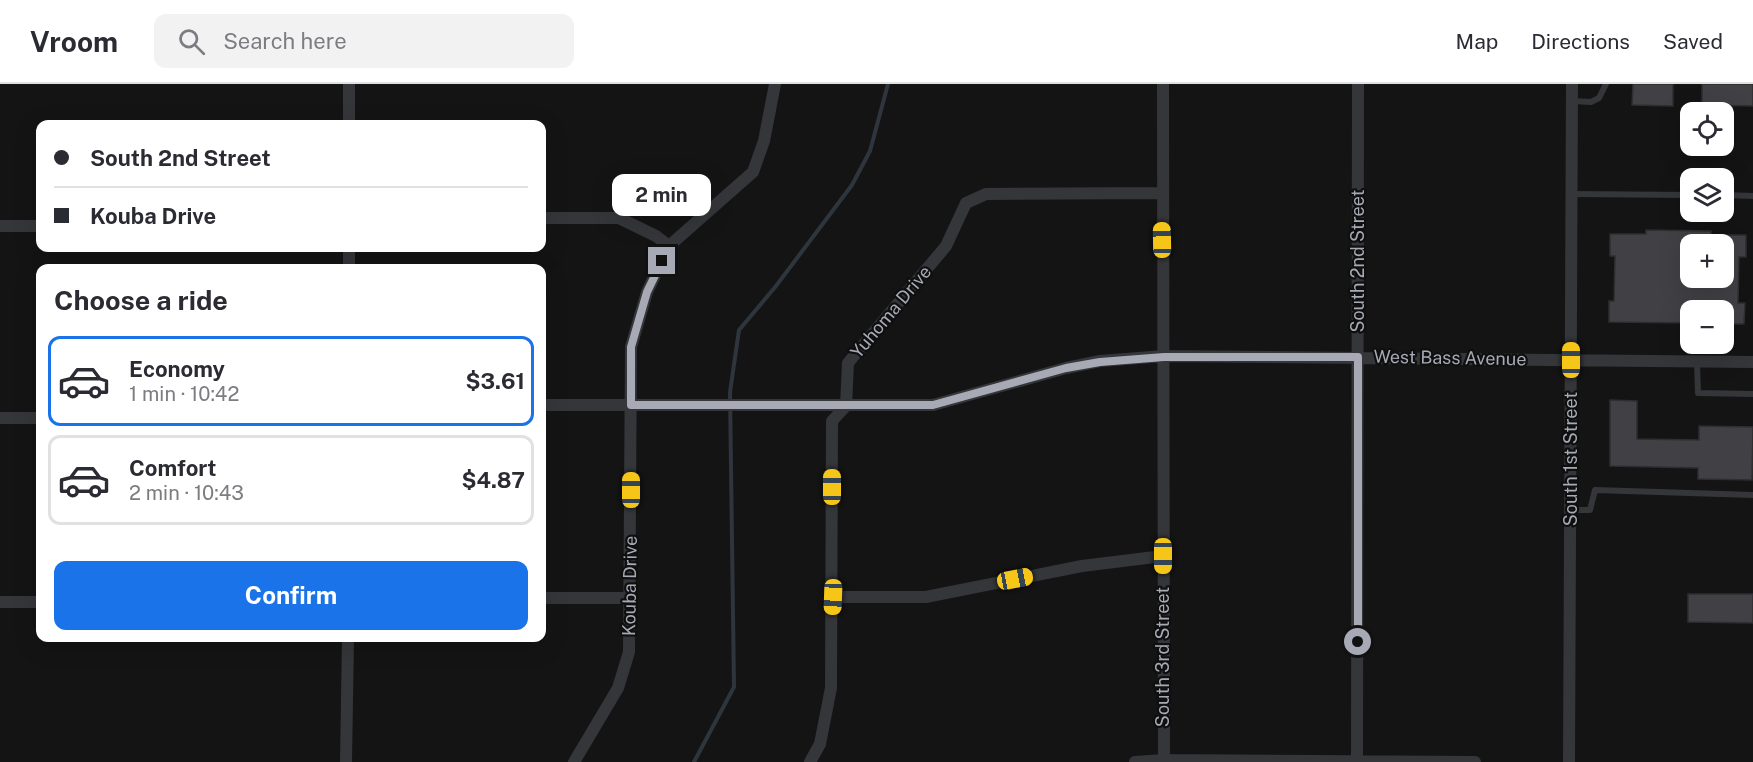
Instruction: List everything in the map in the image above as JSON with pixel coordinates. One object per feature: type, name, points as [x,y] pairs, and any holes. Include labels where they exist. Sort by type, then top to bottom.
[{"type":"street","points":[[349,84],[349,120]]},
{"type":"street","name":"Kouba Drive","points":[[574,762],[618,688],[629,652],[631,347],[647,292],[669,246],[753,172],[764,141],[775,84]]},
{"type":"street","name":"South 3rd Street","points":[[1162,84],[1164,761]]},
{"type":"street","name":"South 2nd Street","points":[[1357,761],[1359,84]]},
{"type":"street","name":"South 1st Street","points":[[1569,762],[1572,84]]},
{"type":"street","name":"Yuhoma Drive","points":[[810,762],[820,744],[831,688],[832,421],[846,406],[848,363],[946,246],[966,203],[986,194],[1161,193]]},
{"type":"street","points":[[546,218],[619,219],[656,236],[669,246]]},
{"type":"street","points":[[0,226],[36,226]]},
{"type":"street","name":"West Bass Avenue","points":[[546,405],[933,405],[1066,368],[1100,362],[1164,357],[1753,362]]},
{"type":"street","points":[[0,418],[36,418]]},
{"type":"street","points":[[833,597],[926,597],[1082,566],[1163,556]]},
{"type":"street","points":[[546,597],[631,598]]},
{"type":"street","points":[[0,602],[36,602]]},
{"type":"street","points":[[346,762],[348,642]]},
{"type":"street","points":[[1135,762],[1475,762]]},
{"type":"lane","points":[[1572,101],[1591,102],[1599,98],[1606,84]]},
{"type":"lane","points":[[1571,194],[1680,195]]},
{"type":"lane","points":[[1734,195],[1753,196]]},
{"type":"lane","points":[[1697,362],[1698,393],[1753,394]]},
{"type":"lane","points":[[1570,510],[1590,510],[1595,490],[1753,495]]},
{"type":"building","points":[[1633,84],[1673,84],[1673,106],[1632,105]]},
{"type":"building","points":[[1702,84],[1753,84],[1753,106],[1734,106],[1734,102],[1702,102]]},
{"type":"building","points":[[1646,230],[1711,231],[1711,234],[1680,234],[1680,288],[1734,288],[1734,235],[1746,235],[1746,257],[1739,257],[1738,303],[1745,303],[1744,324],[1734,324],[1734,300],[1680,300],[1680,323],[1609,322],[1609,301],[1614,301],[1615,256],[1610,256],[1610,234],[1646,234]]},
{"type":"building","points":[[1610,400],[1637,401],[1637,439],[1699,440],[1699,426],[1753,427],[1752,480],[1698,479],[1698,468],[1610,466]]},
{"type":"building","points":[[1688,594],[1753,594],[1753,623],[1688,622]]},
{"type":"waterway","points":[[694,762],[734,687],[730,392],[739,330],[776,286],[852,185],[870,151],[888,84]]},
{"type":"route","points":[[662,261],[647,292],[631,347],[631,405],[933,405],[1066,368],[1100,362],[1164,357],[1358,357],[1358,642]]}]
